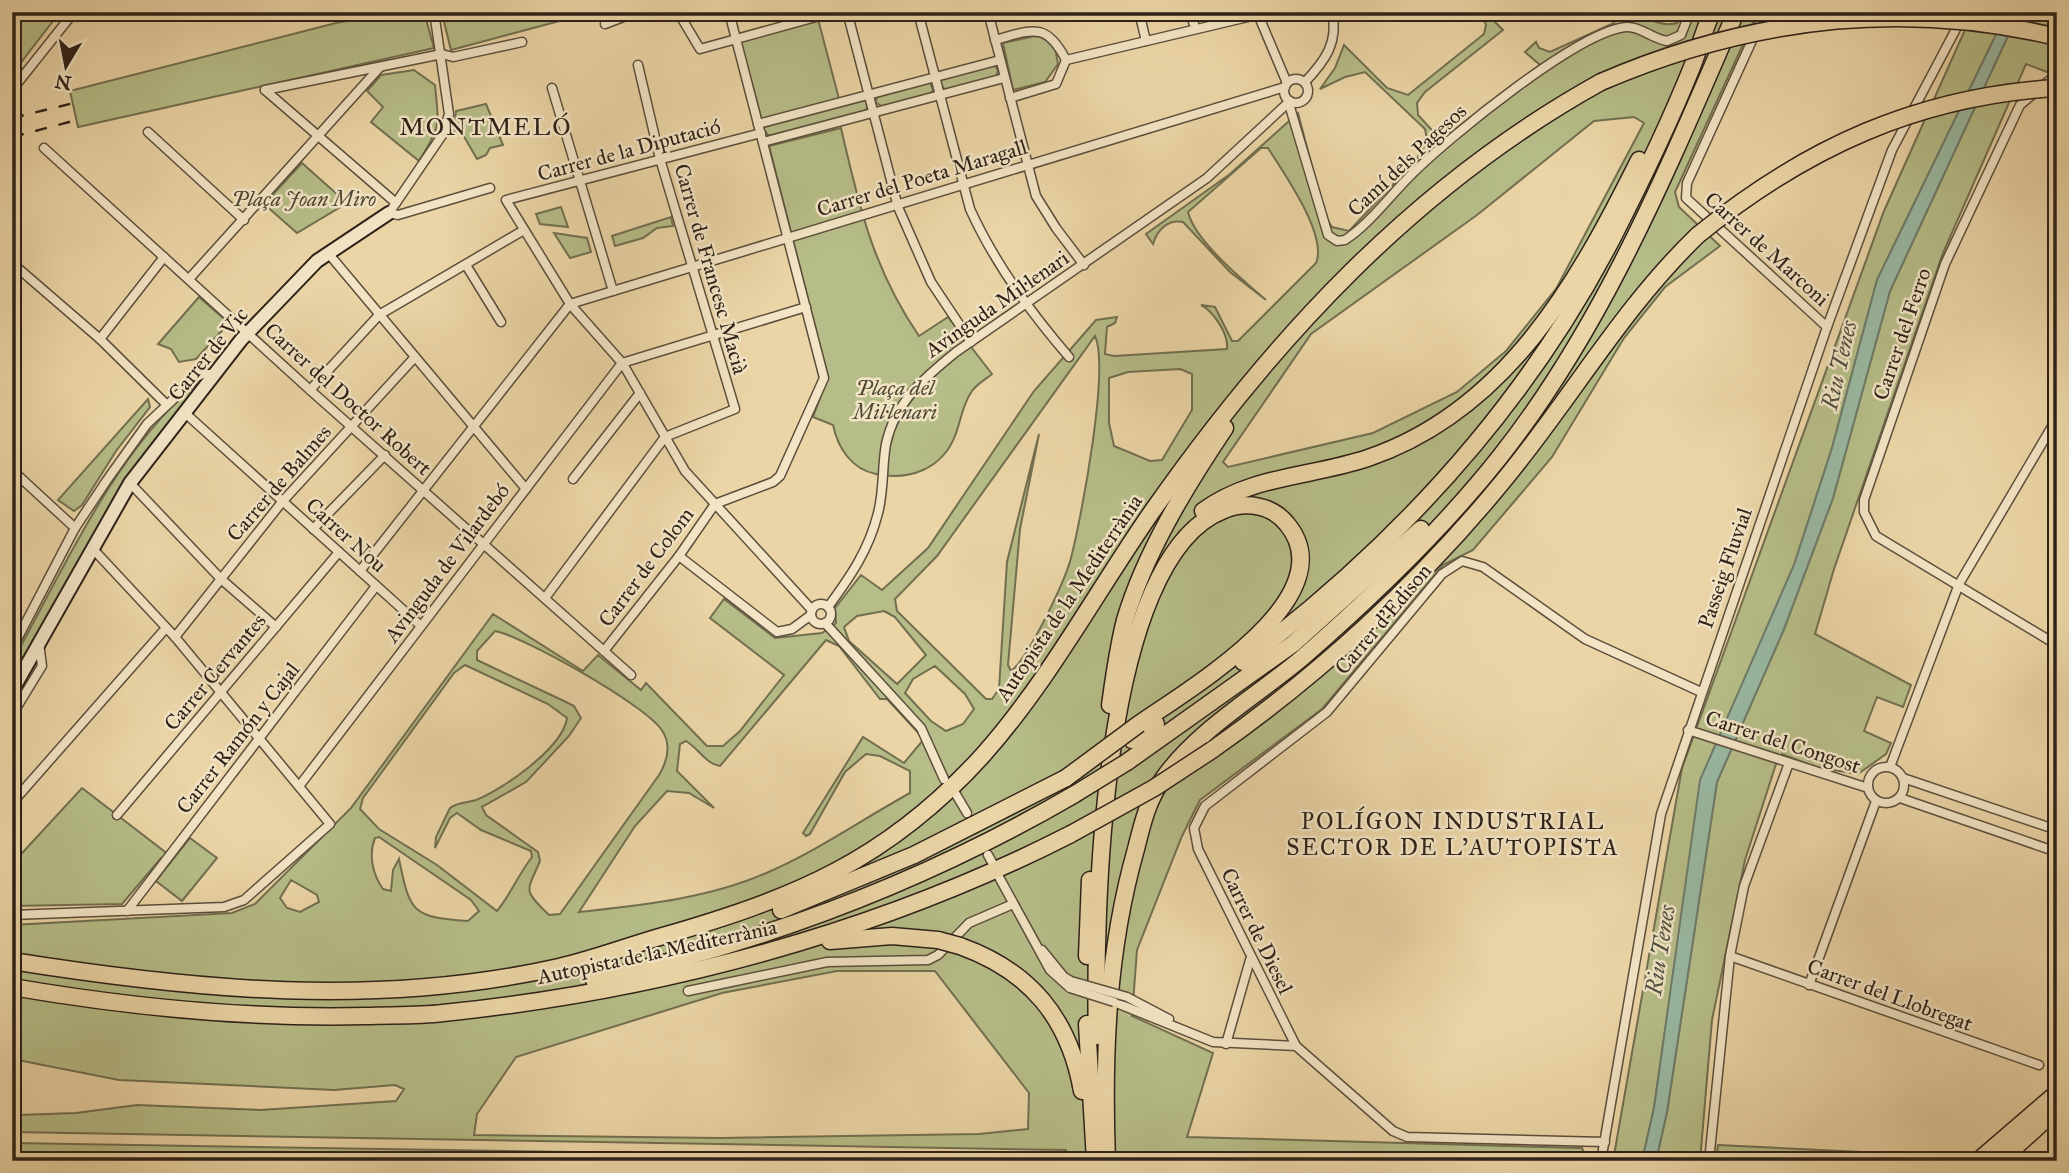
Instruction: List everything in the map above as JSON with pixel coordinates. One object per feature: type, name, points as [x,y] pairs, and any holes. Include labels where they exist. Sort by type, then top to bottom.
[{"type":"highway","points":[[1119,652],[1142,590],[1155,566],[1181,530],[1198,515],[1247,487],[1345,465],[1412,440],[1452,417],[1503,374],[1522,354],[1579,272],[1630,179],[1686,60],[1713,12]]},
{"type":"highway","points":[[1107,1161],[1105,1054],[1111,980],[1126,887],[1155,792],[1189,750],[1303,657],[1437,528],[1475,488],[1526,422],[1556,380],[1661,183],[1736,12]]},
{"type":"highway","name":"Autopista de la Mediterrània","points":[[12,961],[183,985],[308,992],[465,984],[562,967],[787,897],[851,865],[893,836],[938,798],[1006,727],[1150,515],[1239,394],[1322,300],[1384,239],[1491,150],[1601,82],[1701,44],[1768,28],[1828,19],[1928,18],[1994,25],[2057,37]]},
{"type":"highway","points":[[562,967],[639,954],[780,910],[914,855],[1066,778],[1132,740],[1245,661],[1325,596],[1415,513],[1485,434],[1543,355],[1597,268],[1638,188],[1692,65],[1704,30]]},
{"type":"highway","name":"Autopista de la Mediterrània","points":[[12,987],[84,999],[222,1013],[339,1016],[440,1014],[641,981],[759,953],[917,903],[981,877],[1071,834],[1144,794],[1212,750],[1318,668],[1465,525],[1505,479],[1631,308],[1698,234],[1784,171],[1857,134],[1914,113],[1976,98],[2057,88]]},
{"type":"highway","points":[[1093,1161],[1088,1053],[1088,921],[1096,808],[1125,620],[1148,566],[1188,488],[1220,436],[1263,376],[1384,239]]},
{"type":"highway","points":[[339,1016],[511,996],[645,968],[822,912],[920,874],[996,838],[1128,762],[1253,676],[1326,617],[1404,547],[1491,452],[1587,323]]},
{"type":"highway","points":[[1066,778],[1139,724],[1245,648],[1269,624],[1289,597],[1299,569],[1300,547],[1289,526],[1276,513],[1255,506],[1233,507],[1211,515],[1197,526],[1166,565],[1150,594],[1130,653],[1119,714],[1101,875],[1097,1012],[1102,1128],[1107,1161]]},
{"type":"highway","points":[[759,953],[863,937],[938,940],[991,959],[1036,992],[1066,1033],[1082,1088],[1093,1161]]},
{"type":"highway","points":[[1978,1161],[2057,1093]]},
{"type":"highway","points":[[2000,1161],[2057,1109]]},
{"type":"highway","points":[[2008,1161],[2057,1124]]},
{"type":"street","points":[[12,90],[74,12]]},
{"type":"street","points":[[433,12],[442,54],[449,114],[443,134],[392,208],[265,90],[442,54],[453,57],[522,42]]},
{"type":"street","points":[[605,24],[636,12]]},
{"type":"street","points":[[678,12],[699,49],[834,12]]},
{"type":"street","points":[[715,504],[773,482],[780,476],[824,378],[729,12]]},
{"type":"street","points":[[918,12],[962,184],[983,237],[1027,303],[1069,356]]},
{"type":"street","points":[[988,12],[1036,196],[1056,228],[1084,264]]},
{"type":"street","points":[[1139,12],[1146,41]]},
{"type":"street","points":[[1189,12],[1196,29]]},
{"type":"street","points":[[1066,60],[1269,12]]},
{"type":"street","points":[[1305,82],[1323,63],[1332,43],[1336,27],[1332,12]]},
{"type":"street","name":"Camí dels Pagesos","points":[[1289,103],[1328,235],[1338,241],[1345,240],[1448,140],[1544,68],[1598,36],[1616,29],[1630,27],[1667,41],[1681,35],[1690,12]]},
{"type":"street","name":"Carrer de Marconi","points":[[1765,12],[1687,183],[1686,198],[1827,327]]},
{"type":"street","name":"Passeig Fluvial","points":[[1601,1161],[1661,814],[1827,327],[1892,150],[1965,12]]},
{"type":"street","points":[[1258,13],[1286,85],[1285,96],[1289,103],[1298,104],[1306,100],[1309,91],[1305,82],[1297,78],[1286,85]]},
{"type":"street","points":[[849,19],[898,204],[931,282],[971,342]]},
{"type":"street","points":[[995,40],[1032,30],[1047,33],[1056,40],[1066,60],[1056,84],[1010,98]]},
{"type":"street","points":[[761,133],[869,94],[1000,60]]},
{"type":"street","name":"Carrer de Francesc Macià","points":[[638,65],[660,159],[735,410],[666,437]]},
{"type":"street","points":[[189,279],[319,138],[380,67]]},
{"type":"street","name":"Carrer del Ferro","points":[[2057,74],[2020,105],[1945,264],[1864,500],[1864,512],[1876,536],[2057,645]]},
{"type":"street","points":[[761,133],[874,113],[1004,78]]},
{"type":"street","name":"Carrer del Poeta Maragall","points":[[570,304],[1286,85]]},
{"type":"street","points":[[552,88],[613,291]]},
{"type":"street","name":"Avinguda Mil·lenari","points":[[828,607],[865,552],[879,512],[886,443],[899,409],[921,380],[971,342],[1208,178],[1289,103]]},
{"type":"street","points":[[148,132],[244,220]]},
{"type":"street","name":"Carrer de la Diputació","points":[[524,230],[506,200],[761,133]]},
{"type":"street","name":"Carrer del Doctor Robert","points":[[44,148],[310,390],[631,674]]},
{"type":"street","name":"Carrer de Vic","points":[[12,691],[130,483],[247,332],[302,274],[392,208],[398,215],[489,188]]},
{"type":"street","points":[[310,390],[379,315],[524,230],[570,304],[622,363],[685,471],[811,612],[816,623],[825,623],[830,618],[828,607],[819,604],[811,612],[792,629],[777,632],[679,556]]},
{"type":"street","points":[[328,253],[526,489]]},
{"type":"street","points":[[100,339],[164,257]]},
{"type":"street","points":[[12,263],[100,339],[166,404]]},
{"type":"street","points":[[466,265],[501,322]]},
{"type":"street","points":[[360,571],[570,304]]},
{"type":"street","points":[[622,363],[806,307]]},
{"type":"street","name":"Carrer de Balmes","points":[[175,637],[282,502],[415,357]]},
{"type":"street","name":"Avinguda de Vilardebó","points":[[300,785],[622,363]]},
{"type":"street","points":[[12,649],[75,528],[147,424],[202,373],[215,374]]},
{"type":"street","points":[[573,478],[639,393]]},
{"type":"street","name":"Carrer Nou","points":[[185,413],[421,626]]},
{"type":"street","points":[[1890,767],[1959,584],[2057,418]]},
{"type":"street","points":[[545,598],[666,437]]},
{"type":"street","points":[[313,529],[385,455]]},
{"type":"street","points":[[12,470],[75,528]]},
{"type":"street","points":[[130,483],[221,579],[275,627]]},
{"type":"street","name":"Carrer de Colom","points":[[604,651],[679,556],[715,504]]},
{"type":"street","points":[[12,915],[224,907],[244,900],[330,824],[175,637],[93,549]]},
{"type":"street","name":"Carrer Cervantes","points":[[117,815],[339,552]]},
{"type":"street","name":"Carrer d'Edison","points":[[1194,828],[1205,806],[1327,712],[1442,574],[1462,561],[1483,567],[1585,639],[1701,692]]},
{"type":"street","name":"Carrer Ramón y Cajal","points":[[127,911],[376,586]]},
{"type":"street","points":[[825,623],[921,728],[944,779]]},
{"type":"street","points":[[12,803],[166,628]]},
{"type":"street","name":"Carrer de Vic","points":[[12,715],[43,666],[39,643]]},
{"type":"street","name":"Carrer del Congost","points":[[1688,730],[1868,788]]},
{"type":"street","points":[[1709,1161],[1730,956],[1744,886],[1788,763]]},
{"type":"street","points":[[1890,767],[1903,778],[2057,830]]},
{"type":"street","points":[[1890,767],[1874,772],[1868,788],[1876,801],[1889,803],[1900,797],[1903,778]]},
{"type":"street","points":[[954,791],[967,813]]},
{"type":"street","points":[[1900,797],[2057,852]]},
{"type":"street","points":[[1810,985],[1876,801]]},
{"type":"street","name":"Carrer de Diesel","points":[[1194,828],[1198,849],[1250,960],[1296,1046]]},
{"type":"street","points":[[988,855],[993,866]]},
{"type":"street","points":[[999,877],[1033,940],[1070,984],[1180,1027]]},
{"type":"street","points":[[688,991],[827,962],[928,960],[938,955],[969,923],[1013,904]]},
{"type":"street","name":"Carrer del Llobregat","points":[[1730,956],[2039,1065]]},
{"type":"street","points":[[1226,1044],[1250,960]]},
{"type":"street","points":[[1070,984],[1126,997],[1205,1039],[1226,1044],[1296,1046],[1393,1131],[1407,1137],[1605,1142]]},
{"type":"green space","points":[[12,12],[60,12],[12,74]]},
{"type":"green space","points":[[395,12],[424,12],[434,48],[78,127],[70,91],[336,23]]},
{"type":"green space","points":[[565,12],[567,19],[451,50],[442,14]]},
{"type":"green space","points":[[1480,12],[1499,12],[1491,18],[1503,30],[1425,92],[1417,103],[1418,115],[1441,140],[1540,65],[1525,52],[1536,42],[1539,48],[1550,52],[1614,23],[1616,17],[1613,12],[1631,12],[1659,23],[1670,24],[1677,23],[1685,12],[1758,12],[1675,192],[1679,207],[1720,246],[1665,287],[1624,338],[1552,457],[1473,550],[1443,565],[1322,709],[1200,800],[1182,836],[1137,950],[1132,1016],[1213,1053],[1187,1137],[1582,1148],[1587,1161],[1145,1153],[1145,1161],[12,1161],[12,1143],[1067,1160],[1066,1150],[12,1132],[12,1116],[18,1115],[76,1113],[137,1105],[260,1110],[396,1101],[404,1089],[395,1085],[334,1090],[119,1080],[12,1059],[12,925],[232,913],[255,904],[351,808],[493,614],[583,671],[598,655],[641,690],[646,683],[707,746],[723,746],[740,731],[784,675],[710,618],[724,599],[775,638],[822,633],[836,623],[835,608],[861,575],[882,590],[928,548],[1034,391],[1096,320],[1117,317],[1115,323],[1107,327],[1105,354],[1114,356],[1227,349],[1219,324],[1201,305],[1215,307],[1232,341],[1238,341],[1316,263],[1318,251],[1316,237],[1302,204],[1268,148],[1261,148],[1188,212],[1192,223],[1210,247],[1266,300],[1230,272],[1183,222],[1173,222],[1164,227],[1153,244],[1146,234],[1230,174],[1298,113],[1325,216],[1332,227],[1349,231],[1416,160],[1427,140],[1425,129],[1365,72],[1345,77],[1320,89],[1335,68],[1344,45],[1387,88],[1408,95],[1484,34],[1486,25]],"holes":[[[1634,117],[1644,123],[1556,289],[1506,351],[1457,392],[1373,433],[1228,467],[1223,462],[1311,334],[1477,215],[1594,121]],[[1095,336],[1099,353],[1097,410],[1071,558],[1045,619],[1027,652],[1011,671],[1008,665],[1020,529],[1039,434],[1007,562],[999,689],[992,699],[986,699],[897,611],[895,599],[937,556]],[[1180,369],[1192,374],[1192,410],[1162,460],[1150,461],[1114,446],[1109,423],[1109,378],[1128,372]],[[884,611],[895,617],[926,655],[897,684],[849,641],[844,627],[857,616]],[[495,631],[510,636],[556,658],[632,704],[661,729],[667,740],[665,764],[659,775],[560,914],[549,915],[531,895],[530,885],[540,861],[538,852],[486,815],[482,807],[526,782],[569,736],[581,718],[574,706],[477,660],[477,651]],[[826,640],[839,646],[880,699],[887,699],[924,739],[904,763],[863,737],[803,833],[806,836],[810,834],[845,772],[866,754],[880,756],[910,771],[910,793],[783,865],[719,890],[579,912],[635,826],[667,791],[689,793],[714,808],[677,771],[680,744],[686,741],[715,765],[720,766]],[[465,665],[548,704],[567,718],[555,742],[515,778],[487,795],[450,808],[436,837],[435,848],[450,818],[457,813],[481,830],[531,851],[532,857],[497,911],[437,865],[379,829],[360,809],[363,798],[454,673]],[[935,666],[965,694],[974,709],[963,724],[946,731],[931,721],[905,693],[913,679]],[[379,837],[471,900],[479,911],[468,921],[424,914],[411,901],[399,859],[393,870],[391,891],[383,889],[374,871],[373,844],[375,838]],[[291,880],[317,895],[319,902],[300,912],[287,908],[280,898]],[[837,971],[935,971],[1029,1093],[1028,1129],[979,1134],[720,1138],[474,1135],[477,1114],[516,1057],[722,993]]]},
{"type":"green space","points":[[1973,12],[2007,12],[1877,280],[1832,448],[1794,565],[1701,780],[1654,1108],[1642,1161],[1613,1161],[1682,768],[1884,211]]},
{"type":"green space","points":[[2019,12],[2057,12],[2057,61],[2047,72],[2026,64],[1943,253],[1834,569],[1815,634],[1911,685],[1903,707],[1877,697],[1864,731],[1891,743],[1886,754],[1858,774],[1833,770],[1831,773],[1782,754],[1777,761],[1745,860],[1712,1020],[1700,1161],[1656,1161],[1667,1112],[1717,782],[1784,629],[1833,498],[1890,291]]},
{"type":"green space","points":[[818,19],[839,99],[762,121],[740,39]]},
{"type":"green space","points":[[1035,36],[1043,37],[1055,47],[1058,64],[1045,82],[1013,90],[1003,43]]},
{"type":"green space","points":[[994,65],[998,70],[996,78],[946,90],[939,84],[940,80]]},
{"type":"green space","points":[[414,70],[435,85],[437,110],[435,133],[419,161],[371,122],[383,107],[367,91],[381,75]]},
{"type":"green space","points":[[930,82],[933,90],[930,94],[883,107],[875,102],[880,93]]},
{"type":"green space","points":[[866,99],[869,106],[864,112],[769,136],[763,129],[766,124]]},
{"type":"green space","points":[[486,104],[503,145],[490,148],[486,155],[477,159],[462,133],[454,131],[456,111]]},
{"type":"green space","name":"Plaça del Mil·lenari","points":[[841,128],[869,236],[903,311],[919,336],[948,317],[992,374],[972,391],[955,436],[942,457],[912,474],[888,476],[859,467],[842,449],[833,425],[813,417],[828,377],[769,146]]},
{"type":"green space","name":"Plaça Joan Miro","points":[[302,163],[347,203],[297,233],[264,204]]},
{"type":"green space","points":[[561,207],[568,227],[540,224],[536,214]]},
{"type":"green space","points":[[671,217],[673,226],[657,228],[643,238],[615,246],[612,236]]},
{"type":"green space","points":[[554,233],[587,238],[591,252],[570,258]]},
{"type":"green space","points":[[199,297],[229,323],[196,359],[179,362],[171,349],[158,344]]},
{"type":"green space","points":[[203,381],[160,436],[12,681],[12,662],[71,552],[114,480],[164,415],[193,386]]},
{"type":"green space","points":[[148,399],[150,407],[116,451],[82,505],[74,511],[58,500]]},
{"type":"green space","points":[[82,788],[169,855],[161,858],[122,904],[12,906],[12,864]]},
{"type":"green space","points":[[190,838],[217,858],[182,901],[156,881]]},
{"type":"green space","points":[[1718,1145],[1967,1157],[1963,1161],[1716,1161]]},
{"type":"shaded area","points":[[2007,12],[2019,12],[1890,291],[1833,498],[1784,629],[1717,782],[1667,1112],[1656,1161],[1642,1161],[1654,1108],[1700,780],[1794,565],[1832,448],[1877,280]]},
{"type":"tunnel","points":[[967,813],[988,855]]},
{"type":"railway","points":[[12,118],[74,103]]},
{"type":"railway","points":[[12,137],[77,120]]},
{"type":"district","name":"MONTMELÓ","points":[[486,127]]},
{"type":"district","name":"POLÍGON INDUSTRIAL SECTOR DE L'AUTOPISTA","points":[[1453,834]]},
{"type":"water label","name":"Riu Tenes","points":[[1839,365]]},
{"type":"water label","name":"Riu Tenes","points":[[1660,950]]}]
